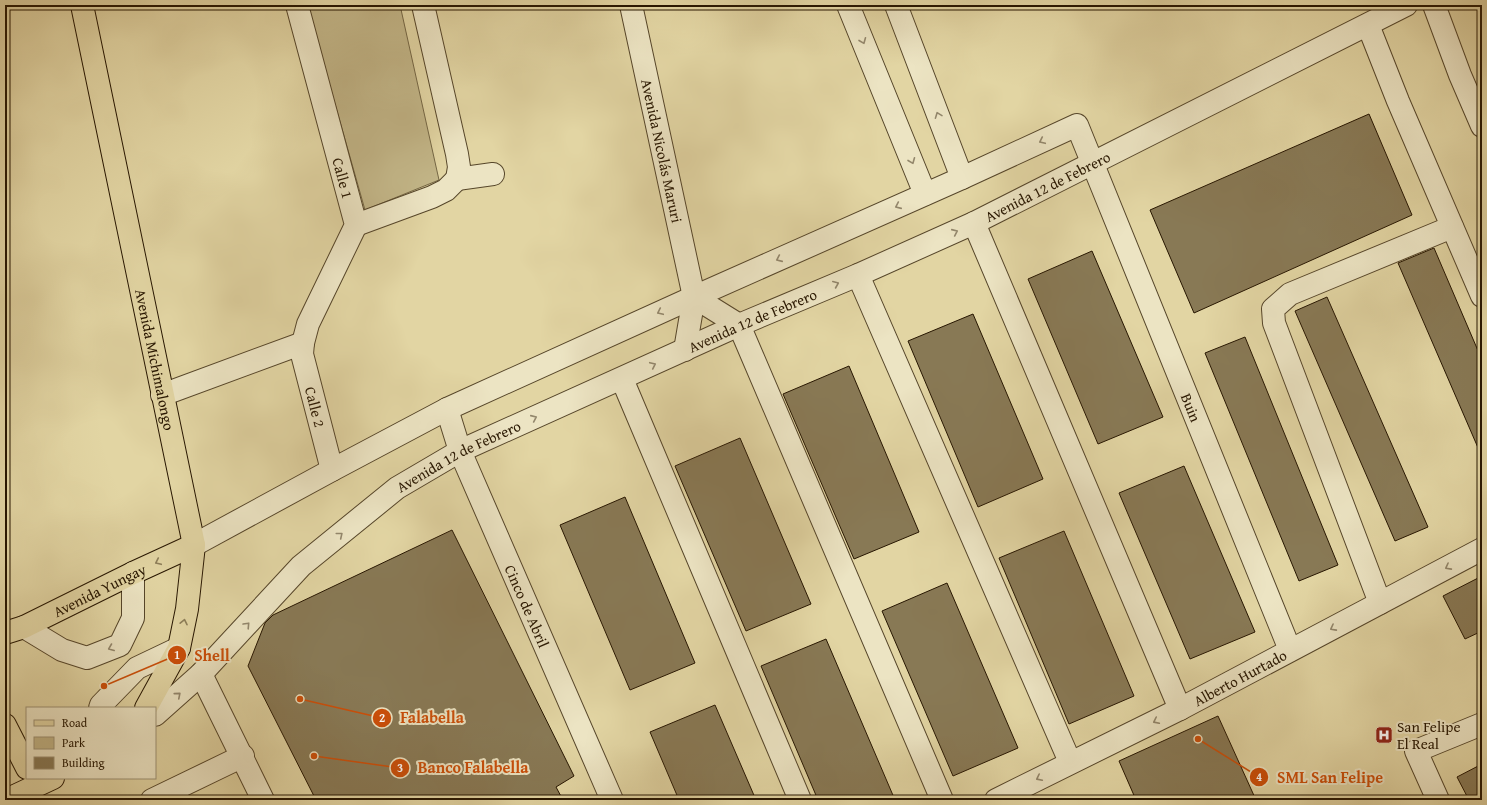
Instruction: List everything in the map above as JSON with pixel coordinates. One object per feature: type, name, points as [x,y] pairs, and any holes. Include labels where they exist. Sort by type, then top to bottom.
[{"type":"main road","name":"Avenida Michimalongo","points":[[82,5],[194,546],[187,609],[179,648],[147,707]]},
{"type":"main road","name":"Avenida Yungay","points":[[14,630],[133,573],[194,546]]},
{"type":"main road","points":[[5,725],[26,761]]},
{"type":"main road","points":[[6,800],[38,782]]},
{"type":"street","name":"Calle 1","points":[[297,5],[356,225]]},
{"type":"street","points":[[162,395],[303,343],[308,324],[356,225],[432,198],[446,190],[457,179],[460,167],[423,5]]},
{"type":"street","name":"Avenida Nicolás Maruri","points":[[631,5],[694,296],[685,350]]},
{"type":"street","points":[[848,5],[925,194]]},
{"type":"street","points":[[194,546],[332,470],[448,409],[694,296],[962,178],[896,5]]},
{"type":"street","name":"Avenida 12 de Febrero","points":[[156,714],[201,674],[301,566],[397,488],[460,451],[739,325],[858,275],[974,223],[1406,5]]},
{"type":"street","points":[[1434,5],[1460,75],[1482,126]]},
{"type":"street","points":[[1368,25],[1398,101],[1482,296]]},
{"type":"street","name":"Buin","points":[[962,178],[1077,125],[1290,650]]},
{"type":"street","points":[[457,179],[494,174]]},
{"type":"street","points":[[974,223],[1180,709]]},
{"type":"street","points":[[1380,603],[1274,323],[1273,309],[1290,294],[1452,227]]},
{"type":"street","points":[[858,275],[1070,762]]},
{"type":"street","points":[[694,296],[739,325],[942,800]]},
{"type":"street","name":"Calle 2","points":[[303,343],[302,354],[332,470]]},
{"type":"street","points":[[622,379],[800,800]]},
{"type":"street","name":"Cinco de Abril","points":[[448,409],[460,451],[612,800]]},
{"type":"street","name":"Alberto Hurtado","points":[[996,800],[1070,762],[1180,709],[1482,549]]},
{"type":"street","points":[[14,630],[62,650],[87,658],[120,645],[132,618],[133,573]]},
{"type":"street","points":[[100,707],[137,668],[179,648]]},
{"type":"street","points":[[201,674],[263,800]]},
{"type":"street","points":[[1438,800],[1416,751],[1482,724]]},
{"type":"street","points":[[152,800],[242,756]]},
{"type":"green space","points":[[307,5],[400,5],[439,180],[365,210]]},
{"type":"building","points":[[1369,114],[1412,215],[1194,313],[1150,210]]},
{"type":"building","points":[[1434,248],[1482,360],[1482,457],[1398,263]]},
{"type":"building","points":[[1092,251],[1163,417],[1098,444],[1028,279]]},
{"type":"building","points":[[1327,297],[1428,527],[1395,541],[1295,311]]},
{"type":"building","points":[[973,314],[1043,479],[978,507],[908,341]]},
{"type":"building","points":[[1245,337],[1338,565],[1299,581],[1205,353]]},
{"type":"building","points":[[849,366],[919,532],[854,559],[783,394]]},
{"type":"building","points":[[740,438],[811,604],[746,631],[675,466]]},
{"type":"building","points":[[1184,466],[1255,632],[1190,659],[1119,493]]},
{"type":"building","points":[[625,497],[695,663],[630,690],[560,525]]},
{"type":"building","points":[[452,530],[574,776],[556,787],[563,800],[316,800],[248,666],[265,623],[273,615]]},
{"type":"building","points":[[1064,531],[1134,696],[1069,724],[999,558]]},
{"type":"building","points":[[1482,576],[1482,631],[1465,639],[1443,596]]},
{"type":"building","points":[[947,583],[1018,748],[953,776],[882,611]]},
{"type":"building","points":[[826,639],[895,800],[818,800],[761,666]]},
{"type":"building","points":[[715,705],[756,800],[679,800],[650,732]]},
{"type":"building","points":[[1218,716],[1256,800],[1136,800],[1119,761]]},
{"type":"building","points":[[1482,764],[1482,800],[1469,800],[1457,777]]},
{"type":"place","name":"Shell","points":[[104,686]]},
{"type":"place","name":"Falabella","points":[[300,699]]},
{"type":"place","name":"San Felipe El Real","points":[[1384,735]]},
{"type":"place","name":"SML San Felipe","points":[[1198,739]]},
{"type":"place","name":"Banco Falabella","points":[[314,756]]}]
